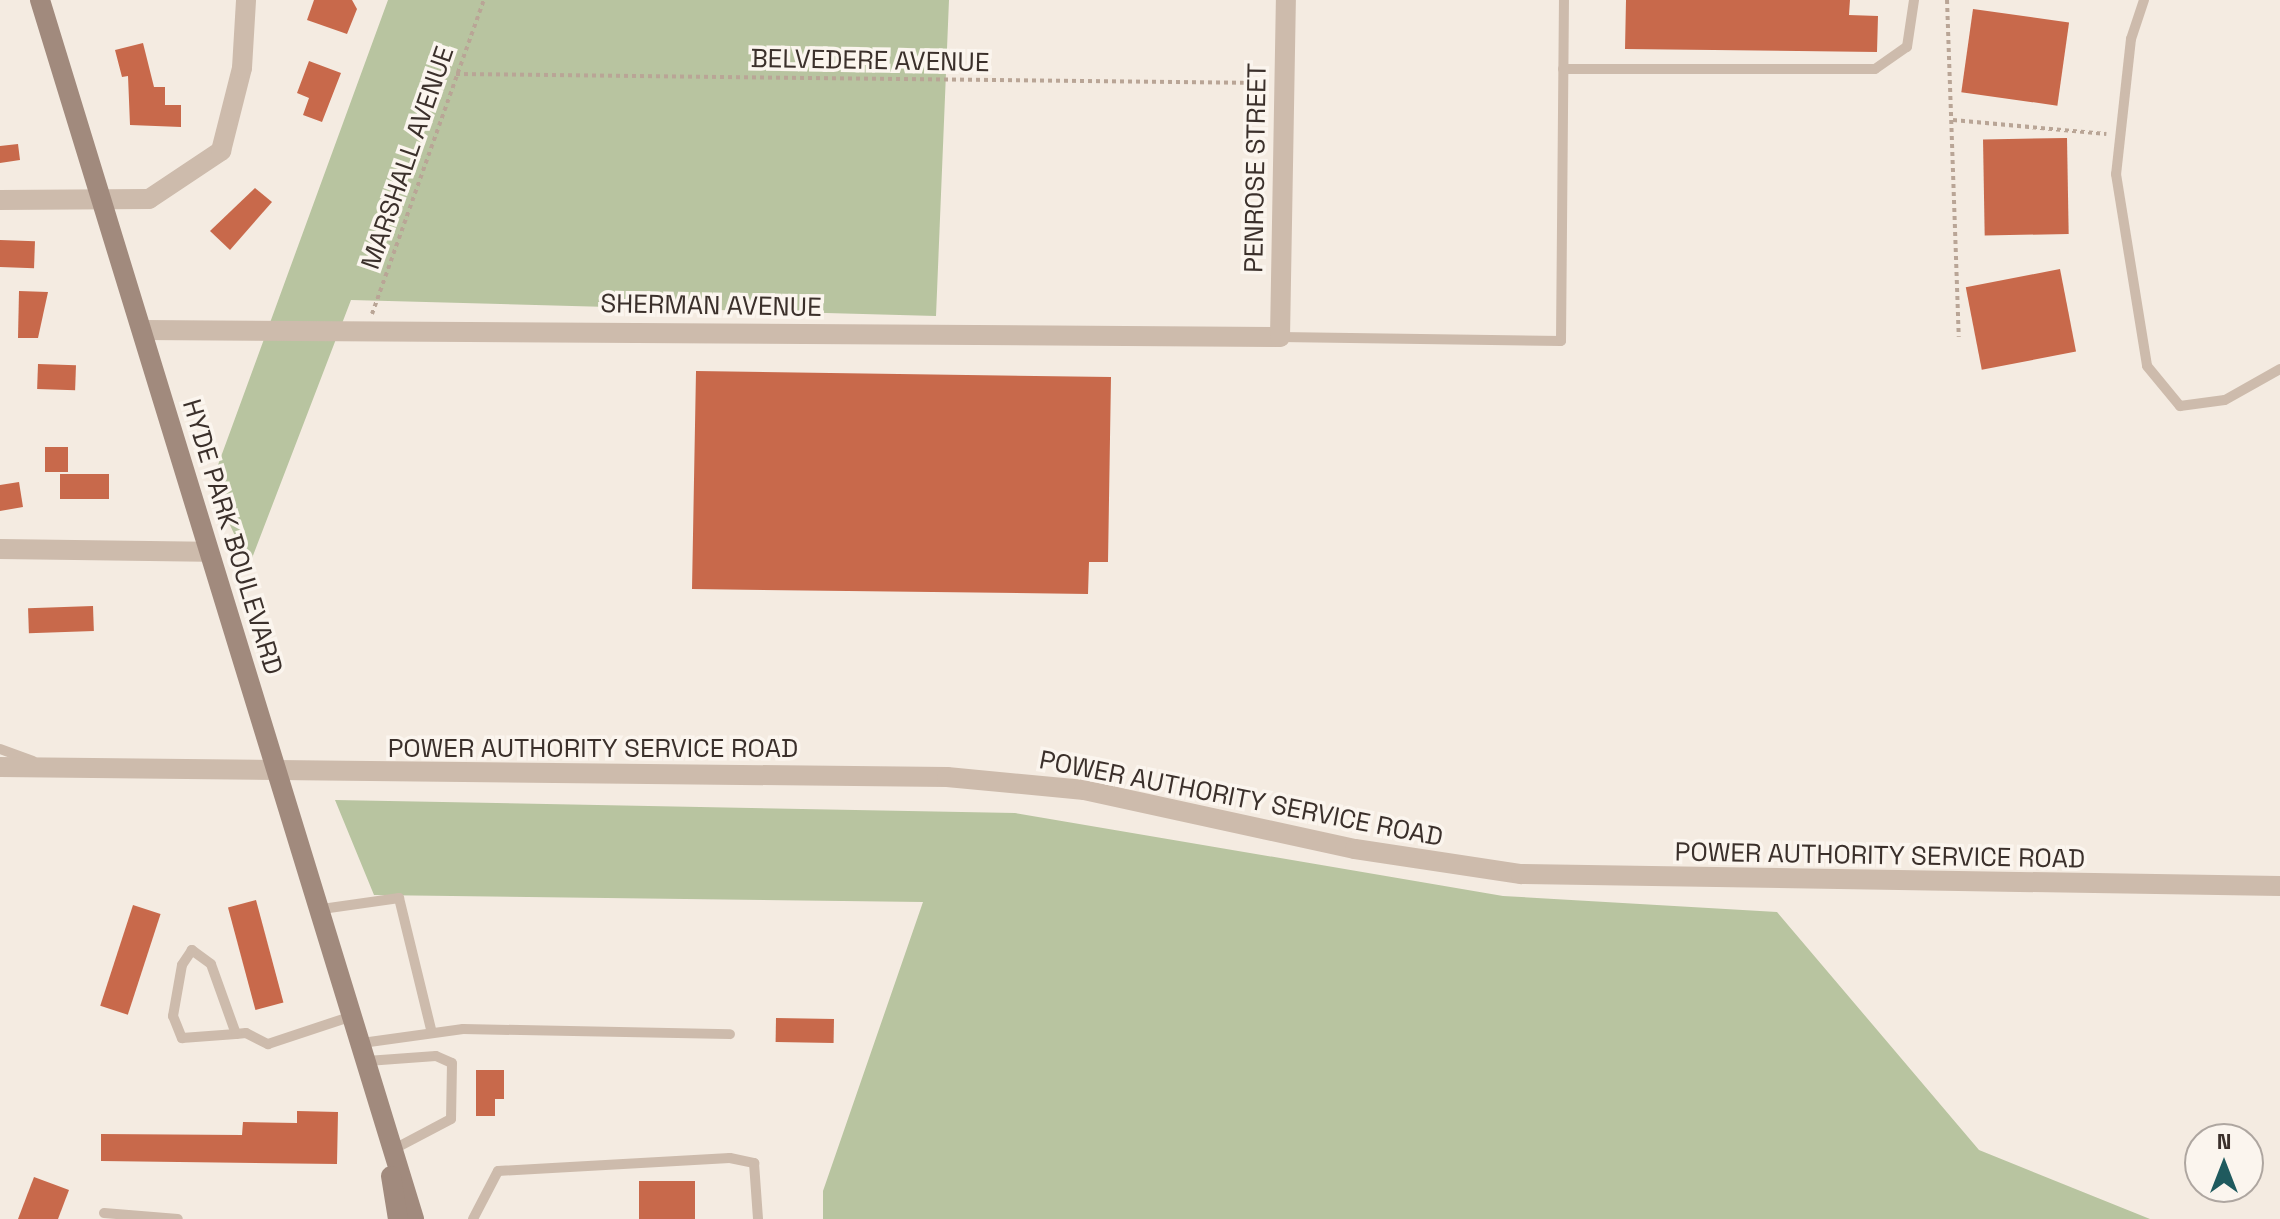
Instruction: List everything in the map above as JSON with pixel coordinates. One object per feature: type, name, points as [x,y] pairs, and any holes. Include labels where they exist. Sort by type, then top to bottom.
[{"type":"main road","name":"HYDE PARK BOULEVARD","points":[[40,0],[142,330],[205,552],[281,775],[414,1219]]},
{"type":"main road","name":"HYDE PARK BOULEVARD","points":[[376,1090],[398,1219]]},
{"type":"street","points":[[0,200],[149,199],[221,151],[242,68],[246,0]]},
{"type":"street","name":"PENROSE STREET","points":[[1280,337],[1286,0]]},
{"type":"street","name":"SHERMAN AVENUE","points":[[142,330],[1280,337]]},
{"type":"street","points":[[0,549],[205,552]]},
{"type":"street","name":"POWER AUTHORITY SERVICE ROAD","points":[[0,767],[281,775],[978,779],[1084,790],[1355,849],[1521,874],[2280,886]]},
{"type":"lane","points":[[1280,337],[1561,341],[1564,0]]},
{"type":"lane","points":[[1563,69],[1875,69],[1907,47],[1914,0]]},
{"type":"lane","points":[[2144,0],[2131,39],[2116,174],[2147,366],[2180,406],[2225,400],[2280,369]]},
{"type":"lane","points":[[0,749],[54,768]]},
{"type":"lane","points":[[322,909],[399,898],[432,1033]]},
{"type":"lane","points":[[236,1034],[211,964],[192,950],[182,965],[176,1035],[236,1034],[268,1044],[353,1015]]},
{"type":"lane","points":[[364,1052],[432,1033],[526,1028],[730,1034]]},
{"type":"lane","points":[[364,1052],[436,1056],[452,1063],[451,1119],[429,1137],[394,1149]]},
{"type":"lane","points":[[473,1219],[498,1171],[730,1158],[754,1163],[758,1219]]},
{"type":"lane","points":[[104,1213],[178,1219]]},
{"type":"path","name":"MARSHALL AVENUE","points":[[367,329],[484,0]]},
{"type":"path","points":[[1947,0],[1959,337]]},
{"type":"path","name":"BELVEDERE AVENUE","points":[[456,74],[1283,83]]},
{"type":"path","points":[[1953,120],[2120,135]]},
{"type":"green space","points":[[388,0],[949,0],[936,316],[351,300],[249,566],[211,484]]},
{"type":"green space","points":[[335,800],[1015,813],[1503,896],[1777,912],[1979,1150],[2150,1219],[823,1219],[823,1191],[923,902],[374,895]]},
{"type":"building","points":[[314,0],[352,0],[357,9],[347,34],[307,20]]},
{"type":"building","points":[[1626,0],[1850,0],[1849,15],[1878,16],[1877,52],[1625,49]]},
{"type":"building","points":[[1973,9],[2069,22],[2057,106],[1961,92]]},
{"type":"building","points":[[143,43],[154,87],[165,87],[165,105],[181,105],[181,127],[130,125],[128,76],[122,77],[115,50]]},
{"type":"building","points":[[309,61],[341,73],[322,122],[303,115],[309,98],[297,93]]},
{"type":"building","points":[[2067,138],[2069,234],[1985,235],[1983,139]]},
{"type":"building","points":[[18,144],[20,160],[0,163],[0,146]]},
{"type":"building","points":[[255,188],[272,202],[230,250],[210,231]]},
{"type":"building","points":[[0,240],[35,241],[34,268],[0,267]]},
{"type":"building","points":[[2060,269],[2076,351],[1982,370],[1966,287]]},
{"type":"building","points":[[19,291],[48,292],[38,338],[18,338]]},
{"type":"building","points":[[38,364],[76,365],[75,390],[37,389]]},
{"type":"building","points":[[696,371],[1111,377],[1108,562],[1089,562],[1088,594],[692,589]]},
{"type":"building","points":[[45,447],[68,447],[68,472],[45,472]]},
{"type":"building","points":[[60,474],[109,474],[109,499],[60,499]]},
{"type":"building","points":[[19,482],[23,507],[0,511],[0,485]]},
{"type":"building","points":[[93,606],[94,631],[29,633],[28,608]]},
{"type":"building","points":[[256,900],[283,1002],[255,1010],[228,908]]},
{"type":"building","points":[[133,905],[161,914],[128,1015],[100,1006]]},
{"type":"building","points":[[776,1018],[834,1019],[834,1043],[776,1042]]},
{"type":"building","points":[[476,1070],[504,1070],[504,1099],[495,1099],[495,1116],[476,1116]]},
{"type":"building","points":[[297,1111],[338,1112],[337,1164],[101,1161],[101,1134],[242,1135],[243,1122],[297,1123]]},
{"type":"building","points":[[34,1177],[69,1190],[58,1219],[18,1219]]},
{"type":"building","points":[[639,1181],[695,1181],[695,1219],[639,1219]]}]
